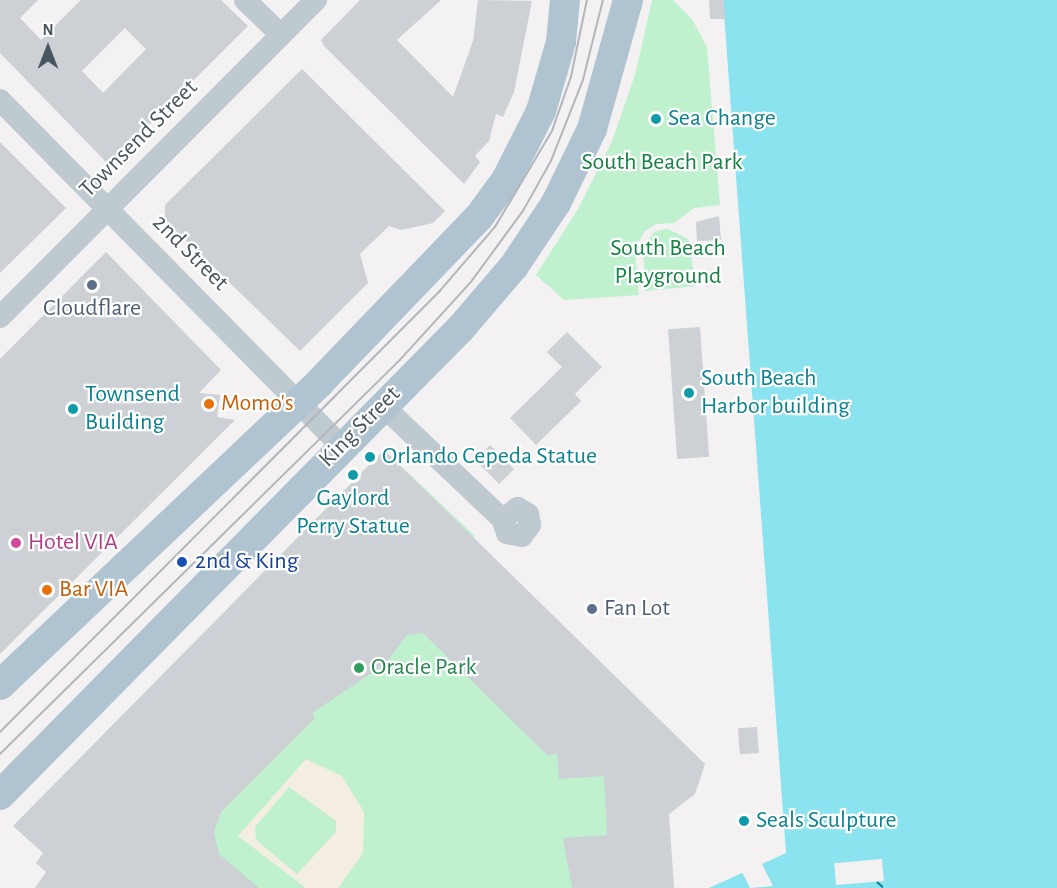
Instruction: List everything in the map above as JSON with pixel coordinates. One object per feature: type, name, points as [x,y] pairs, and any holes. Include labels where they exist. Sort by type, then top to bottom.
[{"type":"main road","points":[[0,685],[298,402],[478,217],[506,180],[541,111],[561,42],[565,0]]},
{"type":"main road","name":"King Street","points":[[0,795],[494,291],[556,203],[599,109],[628,0]]},
{"type":"street","points":[[245,0],[280,35]]},
{"type":"street","name":"Townsend Street","points":[[0,317],[316,0]]},
{"type":"street","name":"2nd Street","points":[[0,100],[341,446]]},
{"type":"street","points":[[382,405],[502,519]]},
{"type":"green space","name":"South Beach Park","points":[[652,0],[673,0],[692,19],[707,47],[720,205],[694,208],[674,223],[656,224],[644,232],[635,251],[639,295],[564,300],[536,275],[578,209],[612,141],[635,75]]},
{"type":"green space","name":"South Beach Playground","points":[[668,229],[688,239],[696,286],[645,291],[643,246],[655,231]]},
{"type":"green space","name":"Oracle Park","points":[[384,450],[475,536],[457,552],[614,730],[621,888],[93,888],[13,826]]},
{"type":"sand","points":[[306,759],[342,776],[364,812],[363,853],[338,888],[306,888],[238,836]],"holes":[[[289,787],[336,821],[336,832],[297,874],[256,840],[255,827]]]},
{"type":"water","points":[[723,0],[1057,0],[1057,888],[709,888],[786,853]]},
{"type":"pier","points":[[882,859],[884,881],[836,885],[834,863]]},
{"type":"pier","points":[[761,862],[773,886],[750,888],[742,872]]},
{"type":"building","points":[[0,0],[38,0],[20,18],[41,40],[81,0],[221,0],[248,26],[109,165],[0,53]],"holes":[[[125,28],[146,49],[103,93],[82,71]]]},
{"type":"building","points":[[360,0],[441,0],[397,40],[453,97],[473,41],[478,0],[532,1],[514,92],[503,117],[496,114],[489,141],[475,156],[480,162],[464,184],[324,46],[321,40]]},
{"type":"building","points":[[709,0],[723,0],[725,19],[710,19]]},
{"type":"building","points":[[302,69],[445,211],[433,223],[401,230],[389,226],[360,254],[368,283],[300,351],[165,220],[165,205]]},
{"type":"building","points":[[0,142],[66,208],[0,273]]},
{"type":"building","points":[[719,216],[721,240],[697,241],[696,222]]},
{"type":"building","points":[[106,252],[221,370],[199,393],[220,395],[217,417],[235,420],[0,654],[0,359]]},
{"type":"building","name":"South Beach Harbor building","points":[[700,327],[709,457],[677,459],[668,329]]},
{"type":"building","points":[[567,332],[602,367],[575,394],[581,401],[536,445],[510,418],[562,367],[547,352]]},
{"type":"building","points":[[490,445],[514,469],[499,484],[475,460]]},
{"type":"building","points":[[384,450],[705,764],[695,794],[669,814],[674,888],[572,888],[563,838],[607,835],[604,776],[559,779],[557,754],[547,755],[423,633],[407,635],[385,664],[312,713],[315,718],[221,812],[214,832],[219,854],[259,888],[35,888],[46,872],[36,863],[43,853],[13,826]]},
{"type":"building","points":[[757,727],[759,753],[740,754],[738,728]]},
{"type":"ferry route","points":[[877,882],[884,888]]},
{"type":"tram line","points":[[0,732],[439,292],[495,227],[552,131],[571,77],[587,0]]},
{"type":"tram line","points":[[0,754],[400,360],[471,282],[523,211],[551,161],[583,80],[603,0]]},
{"type":"place","name":"Sea Change","points":[[656,119]]},
{"type":"place","name":"Cloudflare","points":[[92,285]]},
{"type":"place","name":"South Beach Harbor building","points":[[689,393]]},
{"type":"place","name":"Momo's","points":[[209,404]]},
{"type":"place","name":"Townsend Building","points":[[73,409]]},
{"type":"place","name":"Orlando Cepeda Statue","points":[[370,457]]},
{"type":"place","name":"Gaylord Perry Statue","points":[[353,475]]},
{"type":"place","name":"Hotel VIA","points":[[16,543]]},
{"type":"place","name":"2nd & King","points":[[182,562]]},
{"type":"place","name":"Bar VIA","points":[[47,590]]},
{"type":"place","name":"Fan Lot","points":[[592,609]]},
{"type":"place","name":"Oracle Park","points":[[359,668]]},
{"type":"place","name":"Seals Sculpture","points":[[744,821]]}]
